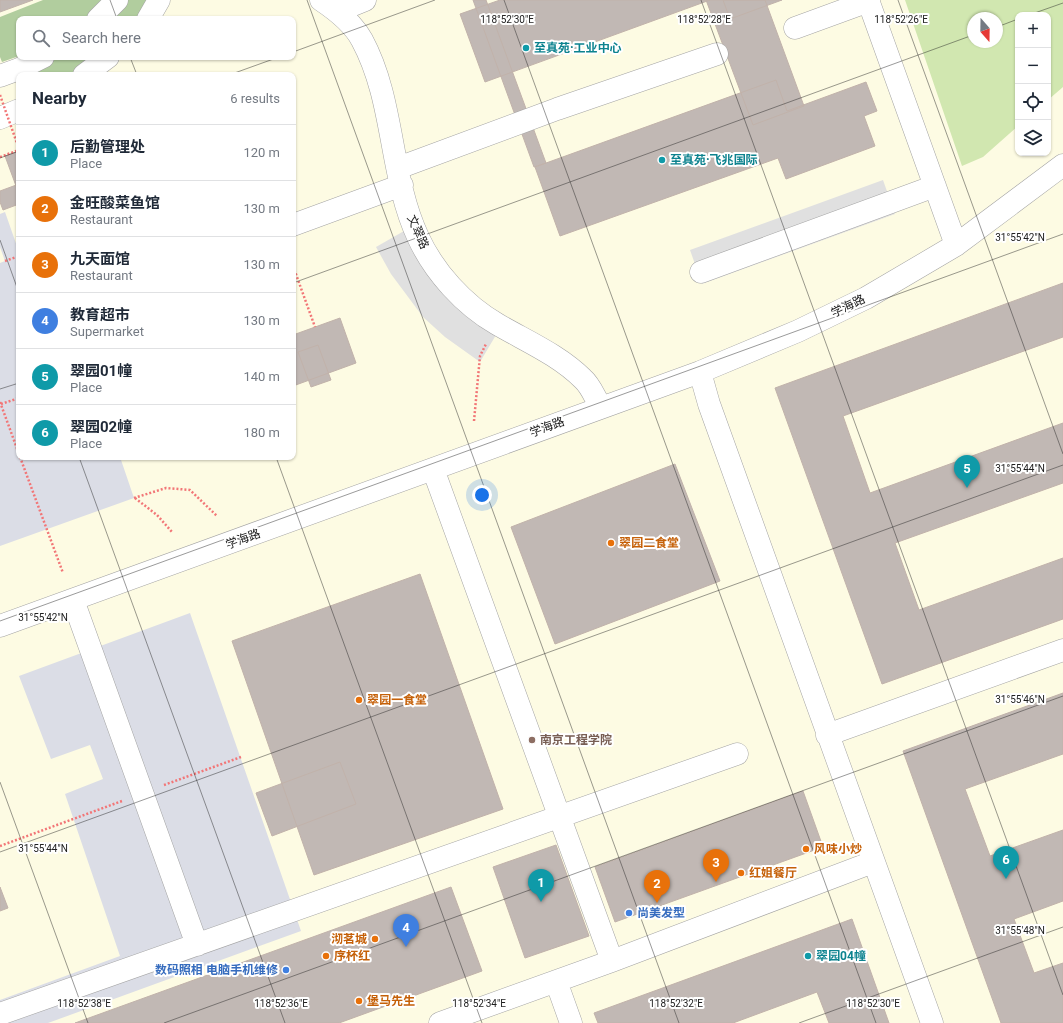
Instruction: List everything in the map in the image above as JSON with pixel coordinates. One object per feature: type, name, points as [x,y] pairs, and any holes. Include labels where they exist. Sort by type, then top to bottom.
[{"type":"street","points":[[101,16],[117,0]]},
{"type":"street","points":[[150,16],[159,0]]},
{"type":"street","points":[[330,6],[365,0]]},
{"type":"street","points":[[795,28],[868,1],[956,245]]},
{"type":"street","name":"文翠路","points":[[330,6],[362,38],[372,62],[385,106],[400,177],[418,237],[433,262],[463,300],[496,323],[528,340],[566,365],[584,380],[601,407]]},
{"type":"street","points":[[296,224],[400,177],[564,107],[717,54]]},
{"type":"street","points":[[0,76],[37,60]]},
{"type":"street","points":[[88,72],[104,60]]},
{"type":"street","points":[[0,118],[16,111]]},
{"type":"street","name":"学海路","points":[[0,626],[700,372],[798,331],[866,298],[956,245],[1061,172]]},
{"type":"street","points":[[701,272],[935,186]]},
{"type":"street","points":[[700,372],[712,411],[827,734],[932,1023]]},
{"type":"street","points":[[433,470],[612,961]]},
{"type":"street","points":[[73,600],[197,945]]},
{"type":"street","points":[[827,734],[1063,650]]},
{"type":"street","points":[[0,1014],[737,754]]},
{"type":"street","points":[[440,1023],[612,961],[873,862]]},
{"type":"street","points":[[556,981],[571,1023]]},
{"type":"path","points":[[0,95],[16,140]]},
{"type":"path","points":[[0,157],[16,150]]},
{"type":"path","points":[[5,261],[16,257]]},
{"type":"path","points":[[296,274],[315,327]]},
{"type":"path","points":[[474,421],[480,356],[496,323]]},
{"type":"path","points":[[16,399],[0,404],[16,446]]},
{"type":"path","points":[[21,460],[63,573]]},
{"type":"path","points":[[172,532],[157,515],[134,498],[166,488],[190,490],[217,516]]},
{"type":"shaded area","name":"南京工程学院","points":[[0,0],[1063,0],[1063,1023],[0,1023]]},
{"type":"shaded area","points":[[883,180],[895,214],[702,284],[690,250]]},
{"type":"shaded area","points":[[5,212],[16,243],[16,460],[121,460],[134,498],[0,546],[0,263],[5,261],[0,247],[0,214]]},
{"type":"shaded area","points":[[404,231],[413,249],[496,335],[480,362],[445,337],[423,317],[391,274],[376,247]]},
{"type":"shaded area","points":[[190,613],[301,931],[48,1023],[0,1023],[0,1000],[120,956],[65,794],[103,779],[90,745],[51,759],[19,676]]},
{"type":"green space","points":[[43,0],[105,0],[87,16],[16,16],[16,57],[2,62],[0,57],[0,17]]},
{"type":"green space","points":[[123,0],[152,0],[140,16],[110,16]]},
{"type":"green space","points":[[905,0],[1063,0],[1063,87],[1051,97],[1051,12],[1015,12],[1015,129],[983,157],[962,166]]},
{"type":"green space","points":[[48,60],[97,60],[79,72],[26,72]]},
{"type":"building","points":[[0,0],[33,0],[0,12]]},
{"type":"building","points":[[473,0],[486,0],[546,163],[534,167]]},
{"type":"building","name":"至真苑·工业中心","points":[[500,0],[710,0],[485,82],[460,14]]},
{"type":"building","points":[[706,0],[765,0],[804,106],[753,125]]},
{"type":"building","points":[[723,0],[782,0],[730,19]]},
{"type":"building","name":"至真苑·飞兆国际","points":[[776,80],[787,111],[866,82],[877,111],[864,116],[875,146],[786,179],[778,158],[560,236],[535,167]]},
{"type":"building","points":[[16,152],[16,186],[5,156]]},
{"type":"building","points":[[16,185],[16,205],[3,210],[0,202],[0,191]]},
{"type":"building","points":[[1063,283],[1063,337],[843,416],[870,493],[1063,423],[1063,483],[895,543],[919,610],[1063,558],[1063,619],[882,684],[775,388]]},
{"type":"building","points":[[340,318],[356,363],[296,385],[296,334]]},
{"type":"building","points":[[318,345],[331,380],[311,387],[298,352]]},
{"type":"building","name":"翠园二食堂","points":[[675,464],[720,581],[555,644],[511,527]]},
{"type":"building","name":"翠园一食堂","points":[[420,574],[503,809],[314,875],[232,641]]},
{"type":"building","points":[[1063,693],[1063,754],[965,789],[990,856],[1063,830],[1063,901],[1014,919],[1034,973],[1063,963],[1063,1023],[1001,1023],[903,751]]},
{"type":"building","points":[[340,762],[356,804],[272,836],[256,793]]},
{"type":"building","points":[[803,791],[823,847],[615,922],[595,867]]},
{"type":"building","points":[[556,845],[589,936],[525,958],[493,867]]},
{"type":"building","points":[[0,887],[8,908],[0,911]]},
{"type":"building","points":[[451,887],[482,971],[339,1023],[75,1023]]},
{"type":"building","name":"翠园04幢","points":[[852,919],[889,1023],[829,1023],[817,992],[733,1023],[598,1023],[594,1013]]},
{"type":"place","name":"至真苑·工业中心","points":[[526,48]]},
{"type":"place","name":"至真苑·飞兆国际","points":[[662,160]]},
{"type":"place","name":"翠园01幢","points":[[967,488]]},
{"type":"place","name":"翠园二食堂","points":[[611,543]]},
{"type":"place","name":"翠园一食堂","points":[[359,700]]},
{"type":"place","name":"南京工程学院","points":[[532,740]]},
{"type":"place","name":"风味小炒","points":[[806,849]]},
{"type":"place","name":"红姐餐厅","points":[[741,873]]},
{"type":"place","name":"翠园02幢","points":[[1006,879]]},
{"type":"place","name":"九天面馆","points":[[716,882]]},
{"type":"place","name":"后勤管理处","points":[[541,902]]},
{"type":"place","name":"金旺酸菜鱼馆","points":[[657,903]]},
{"type":"place","name":"尚美发型","points":[[629,913]]},
{"type":"place","name":"沏茗城","points":[[375,939]]},
{"type":"place","name":"教育超市","points":[[406,947]]},
{"type":"place","name":"序杯红","points":[[326,956]]},
{"type":"place","name":"翠园04幢","points":[[808,956]]},
{"type":"place","name":"数码照相 电脑手机维修","points":[[286,970]]},
{"type":"place","name":"堡马先生","points":[[359,1001]]}]
